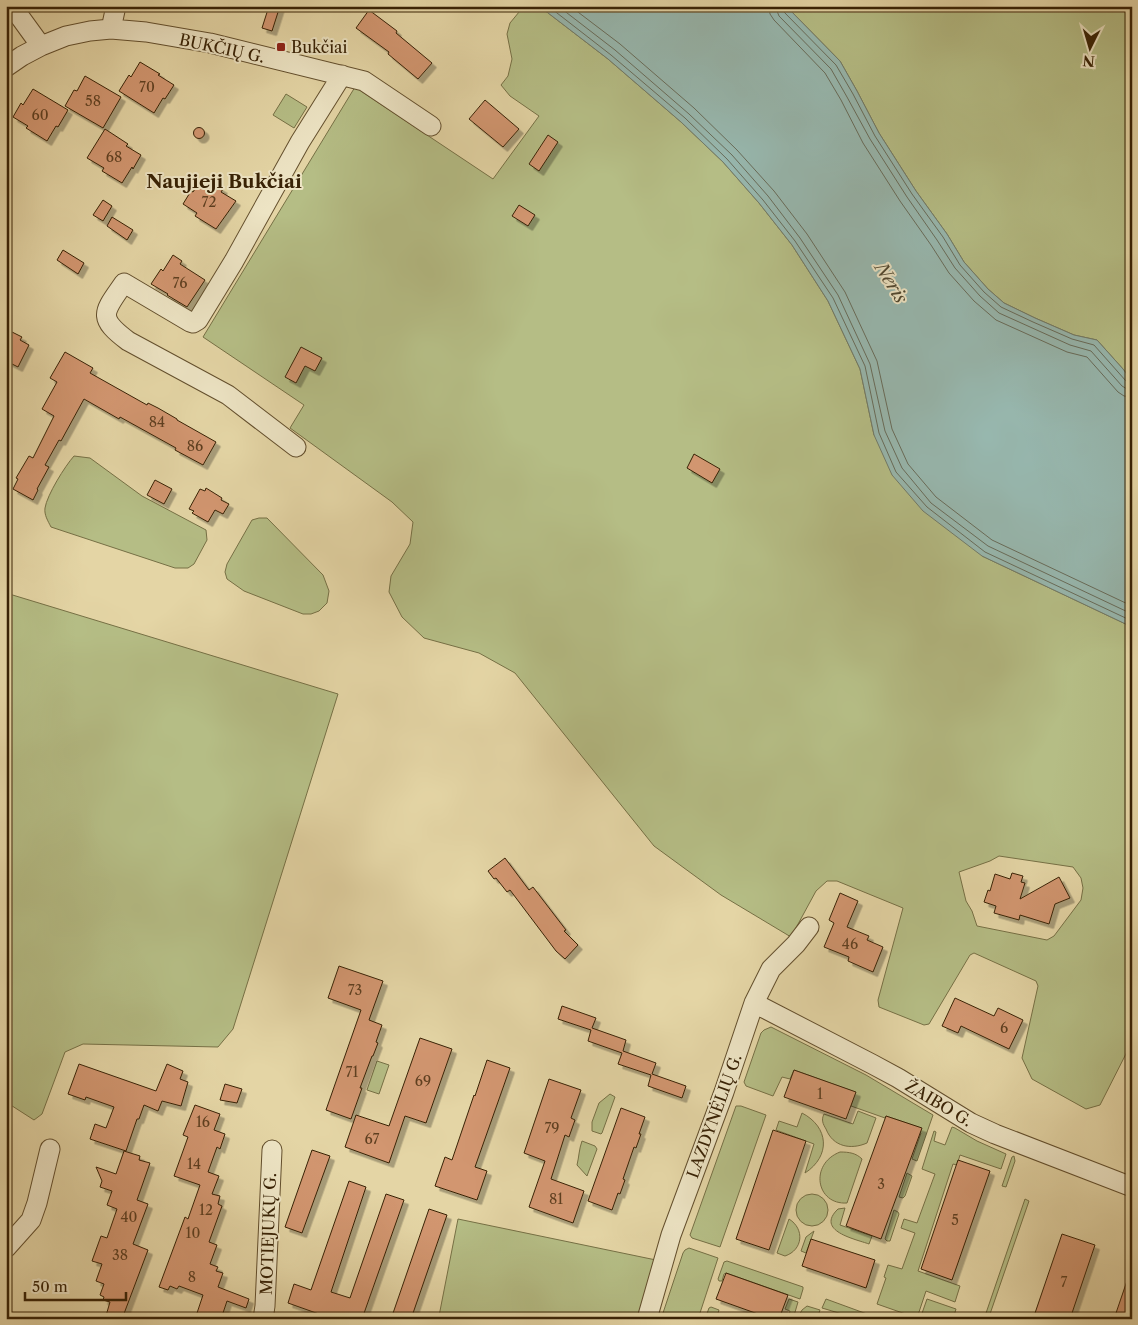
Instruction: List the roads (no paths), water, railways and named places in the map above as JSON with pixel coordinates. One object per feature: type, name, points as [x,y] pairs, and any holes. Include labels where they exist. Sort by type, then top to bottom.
[{"type":"street","points":[[12,6],[41,46]]},
{"type":"street","points":[[111,29],[116,6]]},
{"type":"street","name":"BUKČIŲ G.","points":[[6,67],[41,46],[66,36],[111,29],[146,32],[210,43],[364,81],[431,126]]},
{"type":"street","points":[[296,446],[228,395],[128,341],[113,330],[106,312],[124,283],[190,322],[193,323],[198,320],[234,261],[300,142],[342,75]]},
{"type":"street","name":"LAZDYNĖLIŲ G.","points":[[647,1319],[671,1235],[724,1092],[754,1003],[771,969],[796,944],[809,927]]},
{"type":"street","name":"ŽAIBO G.","points":[[754,1003],[885,1071],[971,1123],[1026,1147],[1132,1187]]},
{"type":"street","points":[[6,1248],[31,1220],[50,1150]]},
{"type":"street","name":"MOTIEJUKŲ G.","points":[[263,1319],[272,1150]]},
{"type":"water","name":"Neris","points":[[539,6],[786,6],[840,61],[879,133],[916,191],[947,234],[964,262],[988,289],[1004,303],[1035,318],[1074,335],[1097,340],[1132,381],[1132,627],[982,556],[923,511],[892,475],[874,435],[860,369],[828,301],[792,245],[723,162],[681,122],[608,59]]},
{"type":"place","name":"Bukčiai","points":[[281,47]]},
{"type":"district","name":"Naujieji Bukčiai","points":[[224,181]]}]
